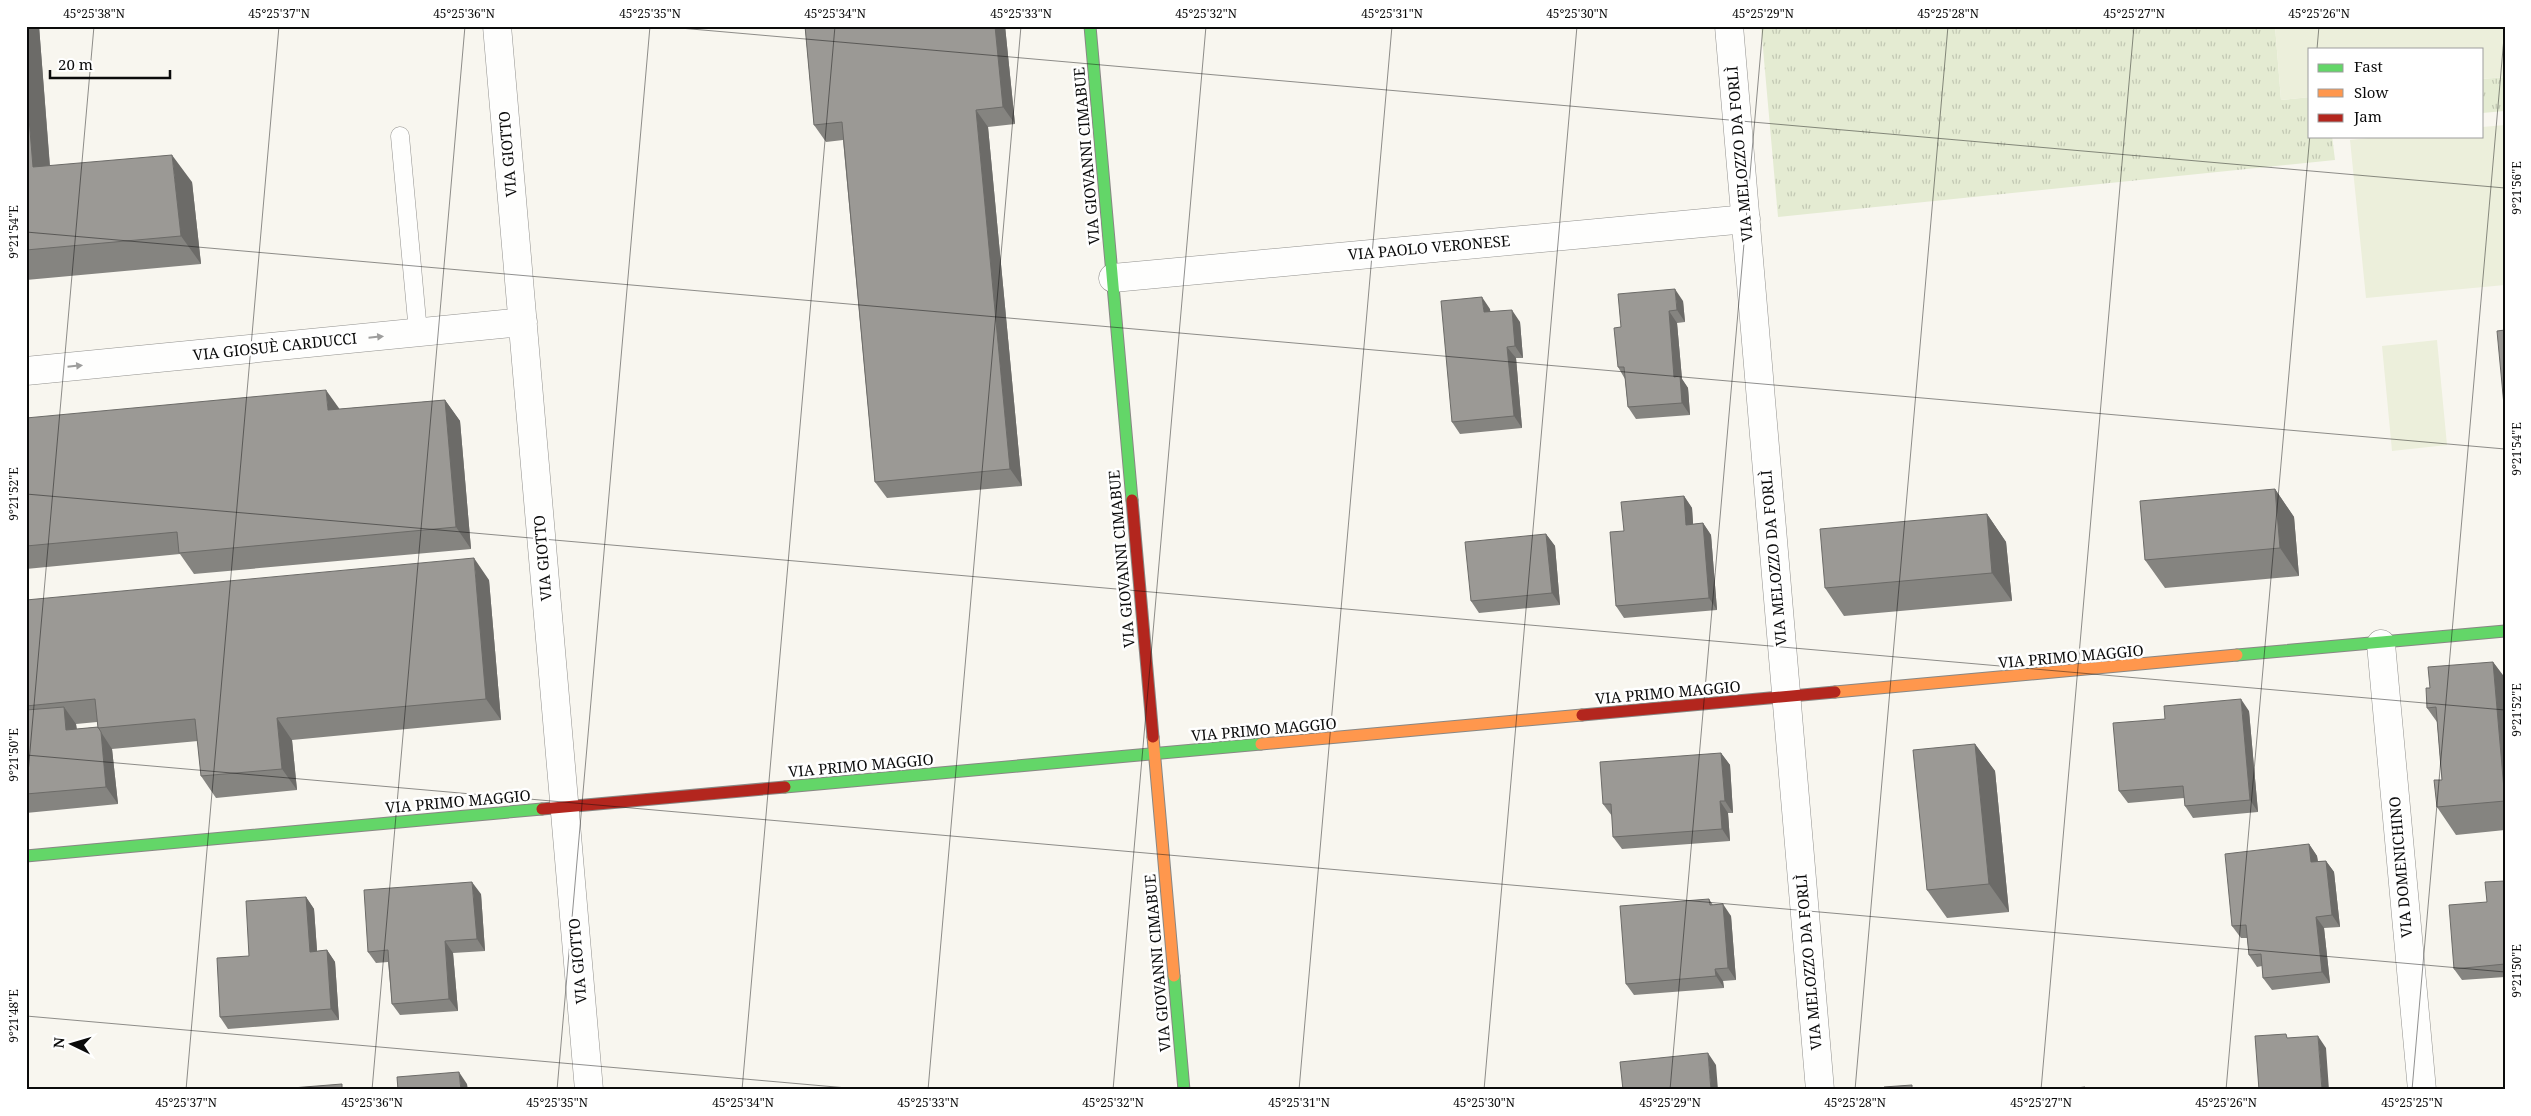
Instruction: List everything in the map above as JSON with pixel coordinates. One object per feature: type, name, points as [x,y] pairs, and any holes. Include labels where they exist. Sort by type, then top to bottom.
[{"type":"street","name":"VIA GIOTTO","points":[[497,26],[589,1090]]},
{"type":"street","name":"VIA GIOVANNI CIMABUE","points":[[1090,26],[1184,1090]]},
{"type":"street","name":"VIA MELOZZO DA FORLÌ","points":[[1729,26],[1820,1090]]},
{"type":"street","name":"VIA PAOLO VERONESE","points":[[1113,278],[1746,219]]},
{"type":"street","name":"VIA GIOSUÈ CARDUCCI","points":[[26,371],[523,322]]},
{"type":"street","name":"VIA PRIMO MAGGIO","points":[[26,856],[2381,644],[2505,631]]},
{"type":"street","name":"VIA DOMENICHINO","points":[[2381,644],[2422,1090]]},
{"type":"lane","points":[[400,136],[418,332]]},
{"type":"green space","points":[[1761,26],[2275,26],[2281,100],[2308,97],[2308,138],[2332,138],[2335,160],[1778,217]]},
{"type":"green space","points":[[2275,26],[2505,26],[2505,77],[2484,79],[2484,48],[2308,48],[2308,97],[2281,100]]},
{"type":"green space","points":[[2505,77],[2505,111],[2484,113],[2484,79]]},
{"type":"green space","points":[[2505,125],[2505,285],[2366,298],[2350,140],[2368,138],[2484,138],[2484,127]]},
{"type":"green space","points":[[2437,340],[2447,445],[2392,451],[2382,346]]},
{"type":"building","points":[[805,26],[995,26],[1003,107],[976,110],[1010,469],[875,482],[842,122],[814,125]]},
{"type":"building","points":[[26,82],[33,167],[172,155],[181,236],[26,250]]},
{"type":"building","points":[[1675,289],[1677,310],[1669,311],[1674,377],[1680,376],[1682,403],[1628,407],[1624,367],[1618,367],[1614,328],[1621,327],[1618,294]]},
{"type":"building","points":[[1482,297],[1484,312],[1512,310],[1515,346],[1507,347],[1514,416],[1452,422],[1441,301]]},
{"type":"building","points":[[2505,330],[2505,416],[2497,331]]},
{"type":"building","points":[[326,390],[328,410],[445,400],[456,527],[179,553],[177,532],[26,546],[26,418]]},
{"type":"building","points":[[2275,489],[2280,548],[2145,560],[2140,501]]},
{"type":"building","points":[[1684,496],[1686,525],[1703,523],[1709,598],[1616,606],[1610,532],[1624,531],[1621,502]]},
{"type":"building","points":[[1987,514],[1992,573],[1825,588],[1820,529]]},
{"type":"building","points":[[1546,534],[1552,593],[1471,601],[1465,542]]},
{"type":"building","points":[[474,558],[486,699],[277,718],[282,769],[201,776],[195,719],[98,728],[95,699],[26,706],[26,600]]},
{"type":"building","points":[[2493,662],[2505,801],[2437,807],[2434,780],[2442,780],[2436,707],[2427,708],[2426,688],[2430,688],[2428,667]]},
{"type":"building","points":[[2241,699],[2250,800],[2185,806],[2183,786],[2119,791],[2113,723],[2165,719],[2164,706]]},
{"type":"building","points":[[64,707],[66,730],[98,727],[101,732],[106,787],[26,794],[26,710]]},
{"type":"building","points":[[1975,744],[1989,884],[1927,890],[1913,750]]},
{"type":"building","points":[[1721,753],[1725,801],[1720,801],[1722,829],[1613,837],[1611,804],[1603,804],[1600,762]]},
{"type":"building","points":[[2309,844],[2311,862],[2326,861],[2332,915],[2316,917],[2322,972],[2263,978],[2261,954],[2249,955],[2246,925],[2232,926],[2225,854]]},
{"type":"building","points":[[2505,881],[2505,964],[2454,969],[2449,905],[2487,902],[2485,882]]},
{"type":"building","points":[[472,882],[477,939],[445,941],[449,999],[392,1004],[388,950],[368,952],[364,890]]},
{"type":"building","points":[[306,897],[310,952],[327,950],[331,1009],[220,1017],[217,958],[249,956],[246,901]]},
{"type":"building","points":[[1709,899],[1710,905],[1723,904],[1728,968],[1715,969],[1716,976],[1626,984],[1620,906]]},
{"type":"building","points":[[2286,1034],[2287,1038],[2318,1036],[2322,1090],[2259,1090],[2255,1036]]},
{"type":"building","points":[[1708,1053],[1711,1090],[1623,1090],[1620,1062]]},
{"type":"building","points":[[459,1072],[461,1090],[398,1090],[397,1077]]},
{"type":"building","points":[[342,1084],[342,1090],[267,1090]]},
{"type":"building","points":[[1912,1085],[1912,1090],[1884,1090],[1884,1087]]},
{"type":"building","points":[[2085,1087],[2085,1090],[2059,1090]]},
{"type":"traffic: fast","points":[[1090,26],[1132,500]]},
{"type":"traffic: fast","points":[[2237,655],[2505,631]]},
{"type":"traffic: fast","points":[[785,787],[1261,744]]},
{"type":"traffic: fast","points":[[26,856],[542,809]]},
{"type":"traffic: fast","points":[[1174,976],[1184,1090]]},
{"type":"traffic: slow","points":[[1835,692],[2237,655]]},
{"type":"traffic: slow","points":[[1261,744],[1582,715]]},
{"type":"traffic: slow","points":[[1153,737],[1174,976]]},
{"type":"traffic: jam","points":[[1132,500],[1153,737]]},
{"type":"traffic: jam","points":[[1582,715],[1835,692]]},
{"type":"traffic: jam","points":[[542,809],[785,787]]}]
